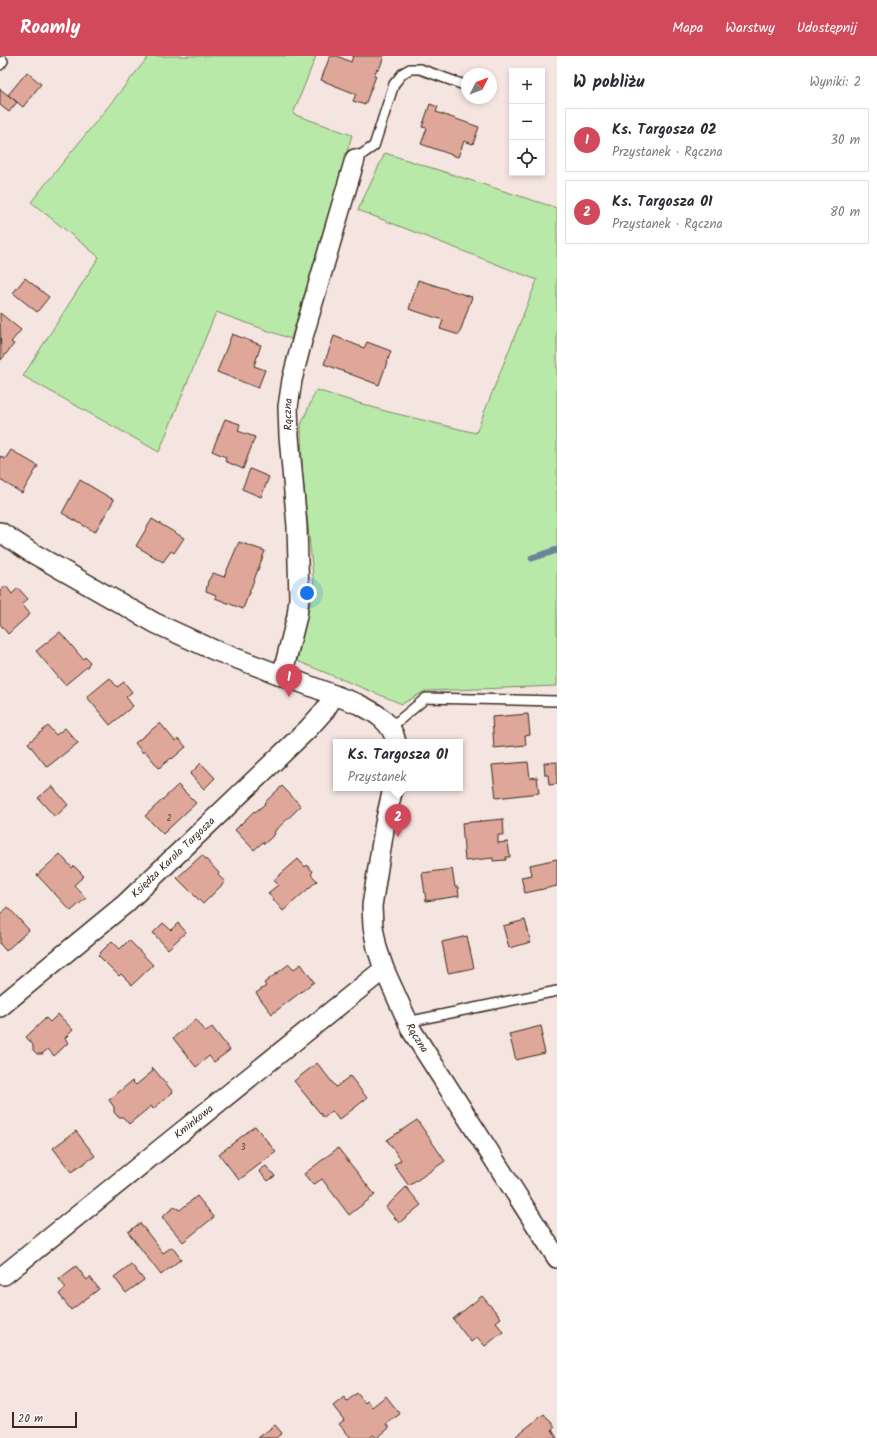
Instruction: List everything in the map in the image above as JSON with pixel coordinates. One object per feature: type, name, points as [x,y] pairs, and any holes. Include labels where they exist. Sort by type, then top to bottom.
[{"type":"street","name":"Rączna","points":[[282,676],[297,616],[299,598],[297,526],[288,436],[288,407],[292,380],[301,344],[355,159]]},
{"type":"street","points":[[0,532],[29,551],[155,623],[214,650],[369,709],[386,722],[393,735]]},
{"type":"street","name":"Księdza Karola Targosza","points":[[0,1006],[125,904],[308,729],[325,710],[334,695]]},
{"type":"street","name":"Rączna","points":[[392,791],[385,823],[372,906],[373,927],[377,948],[384,969],[412,1031],[557,1258]]},
{"type":"street","name":"Kminkowa","points":[[4,1275],[65,1224],[384,969]]},
{"type":"lane","points":[[355,159],[374,146],[394,84],[403,73],[410,69],[420,68],[461,84]]},
{"type":"lane","points":[[393,735],[426,698],[557,701]]},
{"type":"lane","points":[[407,1022],[557,991]]},
{"type":"green space","points":[[149,56],[316,56],[293,114],[352,135],[291,339],[216,312],[159,452],[23,376],[99,257],[31,202]]},
{"type":"green space","points":[[385,153],[557,208],[557,686],[425,691],[402,704],[297,661],[314,585],[302,468],[301,425],[316,390],[385,411],[476,433],[537,280],[358,210]]},
{"type":"building","points":[[330,56],[337,56],[351,62],[353,56],[384,56],[379,70],[377,69],[374,75],[376,76],[365,105],[353,101],[356,94],[321,80]]},
{"type":"building","points":[[27,72],[41,84],[23,107],[8,95]]},
{"type":"building","points":[[0,89],[17,102],[9,112],[0,105]]},
{"type":"building","points":[[430,104],[438,107],[436,112],[479,127],[473,144],[464,141],[458,157],[421,144],[427,128],[422,127]]},
{"type":"building","points":[[25,278],[49,297],[37,312],[13,293]]},
{"type":"building","points":[[418,280],[472,297],[459,335],[440,329],[443,320],[409,309]]},
{"type":"building","points":[[0,313],[21,330],[11,342],[14,344],[1,360]]},
{"type":"building","points":[[232,334],[261,345],[254,366],[265,370],[258,388],[217,372]]},
{"type":"building","points":[[334,336],[364,348],[367,342],[391,351],[379,385],[324,364]]},
{"type":"building","points":[[225,419],[240,424],[238,431],[255,437],[243,469],[225,461],[226,457],[212,451]]},
{"type":"building","points":[[11,450],[38,466],[22,493],[0,480],[0,456],[5,459]]},
{"type":"building","points":[[250,469],[269,477],[261,497],[242,489]]},
{"type":"building","points":[[80,480],[114,500],[95,532],[62,513]]},
{"type":"building","points":[[152,519],[184,538],[174,553],[171,551],[163,562],[136,546]]},
{"type":"building","points":[[239,542],[265,551],[243,609],[215,598],[216,595],[206,591],[208,581],[213,573],[224,577]]},
{"type":"building","points":[[6,586],[12,594],[18,588],[28,599],[22,604],[30,614],[8,634],[0,624],[0,591]]},
{"type":"building","points":[[60,632],[83,659],[85,657],[90,662],[88,666],[65,685],[36,651]]},
{"type":"building","points":[[110,678],[117,687],[124,682],[132,692],[126,697],[133,706],[110,725],[87,697]]},
{"type":"building","points":[[528,714],[530,735],[525,736],[526,745],[494,748],[492,717]]},
{"type":"building","points":[[160,723],[175,741],[179,739],[186,747],[159,768],[145,751],[143,753],[135,743]]},
{"type":"building","points":[[48,726],[56,735],[65,728],[78,743],[47,767],[28,743]]},
{"type":"building","points":[[528,762],[530,778],[537,777],[539,793],[496,798],[492,765]]},
{"type":"building","points":[[557,762],[557,784],[549,785],[548,775],[545,775],[544,763]]},
{"type":"building","points":[[201,763],[215,778],[204,789],[190,774]]},
{"type":"building","points":[[178,785],[196,803],[163,834],[145,816]]},
{"type":"building","points":[[52,786],[68,805],[55,817],[38,798]]},
{"type":"building","points":[[282,786],[301,806],[274,832],[275,834],[264,844],[263,842],[254,850],[235,830],[254,811],[255,812],[265,804],[264,803]]},
{"type":"building","points":[[503,819],[504,835],[498,835],[498,843],[508,842],[510,857],[506,857],[506,860],[493,861],[493,858],[465,861],[462,823]]},
{"type":"building","points":[[60,854],[72,868],[74,866],[84,876],[74,885],[86,898],[71,911],[37,875]]},
{"type":"building","points":[[202,855],[219,873],[218,875],[225,882],[203,904],[177,878]]},
{"type":"building","points":[[298,859],[305,867],[307,865],[313,872],[311,874],[317,881],[283,911],[268,893],[278,885],[274,880]]},
{"type":"building","points":[[557,859],[557,886],[525,893],[521,877],[532,875],[530,865]]},
{"type":"building","points":[[452,869],[455,887],[458,887],[459,896],[426,901],[422,873]]},
{"type":"building","points":[[8,907],[29,930],[6,951],[0,944],[0,914]]},
{"type":"building","points":[[525,920],[531,942],[509,948],[503,926]]},
{"type":"building","points":[[163,923],[171,930],[178,923],[186,932],[168,949],[153,933]]},
{"type":"building","points":[[467,936],[474,968],[448,973],[442,942]]},
{"type":"building","points":[[129,940],[153,965],[132,985],[121,974],[119,976],[98,955],[112,941],[120,949]]},
{"type":"building","points":[[289,964],[294,969],[301,964],[314,982],[272,1014],[256,993],[266,986],[264,983]]},
{"type":"building","points":[[58,1014],[73,1030],[65,1038],[68,1043],[54,1056],[48,1049],[42,1054],[37,1054],[33,1050],[33,1045],[26,1037],[46,1018],[50,1022]]},
{"type":"building","points":[[196,1019],[206,1032],[212,1027],[230,1050],[214,1062],[209,1056],[196,1067],[173,1038]]},
{"type":"building","points":[[541,1026],[543,1036],[541,1036],[545,1053],[516,1060],[509,1034]]},
{"type":"building","points":[[317,1063],[336,1087],[350,1076],[367,1098],[339,1120],[332,1111],[324,1118],[294,1081]]},
{"type":"building","points":[[153,1068],[173,1092],[153,1109],[151,1106],[129,1124],[123,1117],[118,1117],[109,1100],[132,1081],[136,1085],[153,1071]]},
{"type":"building","points":[[417,1120],[445,1161],[409,1186],[394,1165],[401,1160],[387,1140]]},
{"type":"building","points":[[255,1126],[276,1152],[239,1180],[219,1154]]},
{"type":"building","points":[[76,1131],[95,1156],[71,1172],[53,1148]]},
{"type":"building","points":[[338,1148],[375,1195],[349,1215],[322,1179],[313,1185],[304,1174]]},
{"type":"building","points":[[266,1166],[275,1176],[268,1181],[259,1171]]},
{"type":"building","points":[[406,1187],[421,1205],[399,1223],[386,1207]]},
{"type":"building","points":[[197,1196],[214,1217],[183,1242],[162,1217],[174,1207],[180,1210]]},
{"type":"building","points":[[140,1223],[163,1253],[172,1247],[181,1259],[161,1275],[128,1232]]},
{"type":"building","points":[[131,1264],[144,1280],[126,1293],[114,1277]]},
{"type":"building","points":[[76,1266],[87,1280],[90,1277],[99,1289],[71,1310],[59,1294],[66,1288],[59,1279]]},
{"type":"building","points":[[482,1296],[501,1318],[496,1322],[503,1332],[485,1346],[477,1337],[471,1342],[453,1319]]},
{"type":"building","points":[[357,1393],[365,1403],[367,1401],[372,1407],[386,1396],[400,1414],[386,1424],[389,1428],[377,1438],[373,1435],[370,1438],[351,1438],[339,1424],[344,1420],[333,1406],[344,1397],[347,1401]]},
{"type":"building","points":[[544,1414],[555,1427],[552,1430],[557,1438],[518,1438],[516,1436]]},
{"type":"building","points":[[275,1425],[282,1433],[276,1438],[258,1438]]},
{"type":"waterway","points":[[532,558],[557,550]]},
{"type":"place","name":"Ks. Targosza 02","points":[[289,697]]},
{"type":"place","name":"Ks. Targosza 01","points":[[398,837]]}]
